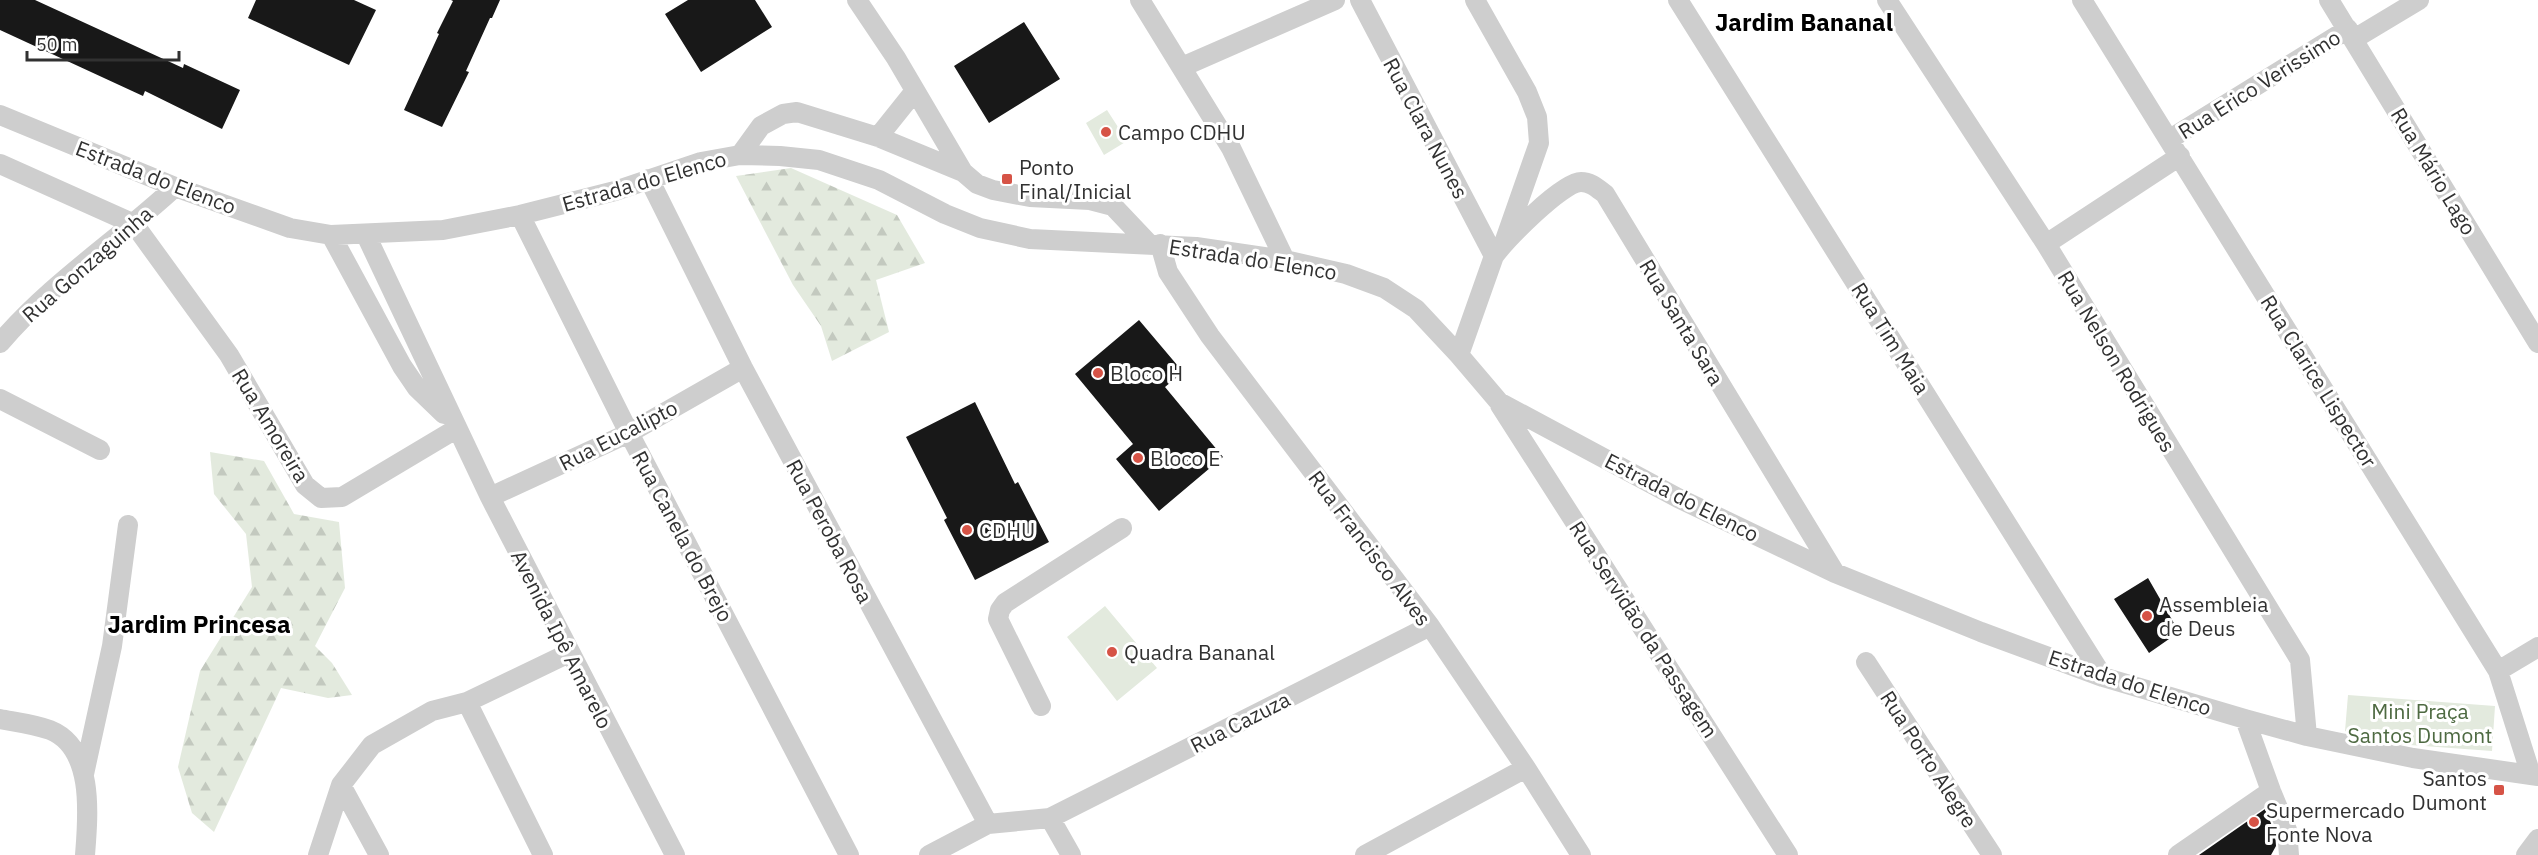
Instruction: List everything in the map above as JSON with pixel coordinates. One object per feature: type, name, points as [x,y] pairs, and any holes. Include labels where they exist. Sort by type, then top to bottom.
[{"type":"street","points":[[857,0],[896,58],[963,172]]},
{"type":"street","points":[[1140,0],[1231,148],[1285,260]]},
{"type":"street","points":[[1182,67],[1335,0]]},
{"type":"street","name":"Rua Clara Nunes","points":[[1360,0],[1499,250]]},
{"type":"street","points":[[1459,355],[1539,143],[1537,117],[1527,92],[1475,0]]},
{"type":"street","name":"Rua Tim Maia","points":[[1678,0],[2103,676]]},
{"type":"street","name":"Rua Nelson Rodrigues","points":[[1887,0],[2046,244],[2300,660],[2307,736]]},
{"type":"street","name":"Rua Clarice Lispector","points":[[2082,0],[2498,671],[2534,776]]},
{"type":"street","name":"Rua Mário Lago","points":[[2329,0],[2538,343]]},
{"type":"street","name":"Rua Erico Verissimo","points":[[2170,139],[2351,34],[2419,0]]},
{"type":"street","points":[[878,136],[914,92]]},
{"type":"street","points":[[740,155],[761,126],[783,114],[797,112],[878,136],[963,172],[977,184],[993,190],[1030,197],[1090,200],[1113,206],[1154,244]]},
{"type":"street","name":"Estrada do Elenco","points":[[0,116],[175,187],[290,228],[331,235],[443,230],[520,215],[615,191],[700,162],[740,155],[819,160],[879,180],[945,214],[980,228],[1030,239],[1196,247],[1285,260],[1346,274],[1384,288],[1416,309],[1499,402],[1678,498],[1835,573],[1981,632],[2103,676],[2307,736],[2413,758],[2534,776]]},
{"type":"street","points":[[2046,244],[2180,156]]},
{"type":"street","points":[[0,164],[134,224]]},
{"type":"street","name":"Rua Peroba Rosa","points":[[649,179],[743,368],[988,824]]},
{"type":"street","name":"Rua Santa Sara","points":[[1499,250],[1564,187],[1579,182],[1591,184],[1605,194],[1835,573]]},
{"type":"street","name":"Rua Gonzaguinha","points":[[0,343],[62,281],[134,224],[175,187]]},
{"type":"street","name":"Rua Canela do Brejo","points":[[520,215],[629,433],[849,855]]},
{"type":"street","name":"Rua Amoreira","points":[[134,224],[229,354],[305,486],[321,498],[342,497],[454,425]]},
{"type":"street","name":"Avenida Ipê Amarelo","points":[[331,235],[402,366],[417,388],[454,425]]},
{"type":"street","name":"Avenida Ipê Amarelo","points":[[366,235],[411,325],[454,425],[569,653],[675,855]]},
{"type":"street","name":"Rua Francisco Alves","points":[[1154,244],[1168,272],[1210,336],[1430,626],[1526,768],[1581,855]]},
{"type":"street","name":"Rua Eucalipto","points":[[490,497],[629,433],[743,368]]},
{"type":"street","points":[[0,399],[100,450]]},
{"type":"street","name":"Rua Servidão da Passagem","points":[[1499,402],[1788,855]]},
{"type":"street","points":[[84,774],[112,646],[128,525]]},
{"type":"street","points":[[1041,706],[998,619],[1000,610],[1005,603],[1122,528]]},
{"type":"street","name":"Rua Cazuza","points":[[1050,818],[1430,626]]},
{"type":"street","points":[[2498,671],[2538,647]]},
{"type":"street","points":[[318,855],[341,785],[372,745],[432,711],[467,702],[569,653]]},
{"type":"street","name":"Rua Porto Alegre","points":[[1866,662],[1992,855]]},
{"type":"street","points":[[467,702],[543,855]]},
{"type":"street","points":[[2246,718],[2287,830],[2289,855]]},
{"type":"street","points":[[0,719],[52,730],[70,745],[84,774],[89,810],[85,855]]},
{"type":"street","points":[[1365,855],[1526,768]]},
{"type":"street","points":[[341,785],[380,855]]},
{"type":"street","points":[[2178,855],[2271,791]]},
{"type":"street","points":[[929,855],[988,824],[1050,818],[1071,855]]},
{"type":"street","points":[[2526,855],[2538,839]]},
{"type":"green space","name":"Campo CDHU","points":[[1107,110],[1127,141],[1104,155],[1086,123]]},
{"type":"green space","points":[[791,168],[897,215],[925,263],[876,280],[889,332],[832,361],[821,326],[793,285],[736,176]]},
{"type":"green space","points":[[210,452],[264,461],[294,514],[339,522],[345,588],[315,646],[332,663],[352,695],[328,698],[281,688],[214,832],[192,813],[178,767],[200,671],[252,587],[246,534],[214,494]]},
{"type":"green space","name":"Quadra Bananal","points":[[1105,606],[1157,668],[1117,701],[1067,637]]},
{"type":"green space","name":"Mini Praça Santos Dumont","points":[[2348,695],[2495,706],[2492,751],[2369,742],[2345,731]]},
{"type":"building","points":[[0,0],[35,0],[183,68],[184,64],[240,90],[222,129],[145,91],[143,96],[0,30]]},
{"type":"building","points":[[256,0],[354,0],[376,10],[349,65],[248,18]]},
{"type":"building","points":[[451,0],[500,0],[442,127],[404,110],[439,34],[437,33],[453,1]]},
{"type":"building","points":[[688,0],[755,0],[772,27],[701,72],[665,14]]},
{"type":"building","points":[[1024,22],[1060,79],[989,123],[954,66]]},
{"type":"building","points":[[1139,320],[1183,372],[1165,387],[1223,457],[1159,511],[1116,459],[1133,444],[1075,374]]},
{"type":"building","points":[[975,402],[1015,484],[1018,482],[1049,542],[975,580],[944,520],[947,518],[906,437]]},
{"type":"building","name":"Assembleia de Deus","points":[[2148,578],[2179,632],[2149,653],[2114,599]]},
{"type":"building","name":"Supermercado Fonte Nova","points":[[2265,809],[2275,833],[2276,846],[2271,855],[2199,855]]},
{"type":"place","name":"Campo CDHU","points":[[1106,132]]},
{"type":"place","name":"Ponto Final/Inicial","points":[[1007,179]]},
{"type":"place","name":"Bloco H","points":[[1098,373]]},
{"type":"place","name":"Bloco E","points":[[1138,458]]},
{"type":"place","name":"CDHU","points":[[967,530]]},
{"type":"place","name":"Assembleia de Deus","points":[[2147,616]]},
{"type":"place","name":"Quadra Bananal","points":[[1112,652]]},
{"type":"place","name":"Santos Dumont","points":[[2499,790]]},
{"type":"place","name":"Supermercado Fonte Nova","points":[[2254,822]]},
{"type":"district","name":"Jardim Bananal","points":[[1804,22]]},
{"type":"district","name":"Jardim Princesa","points":[[199,624]]}]
